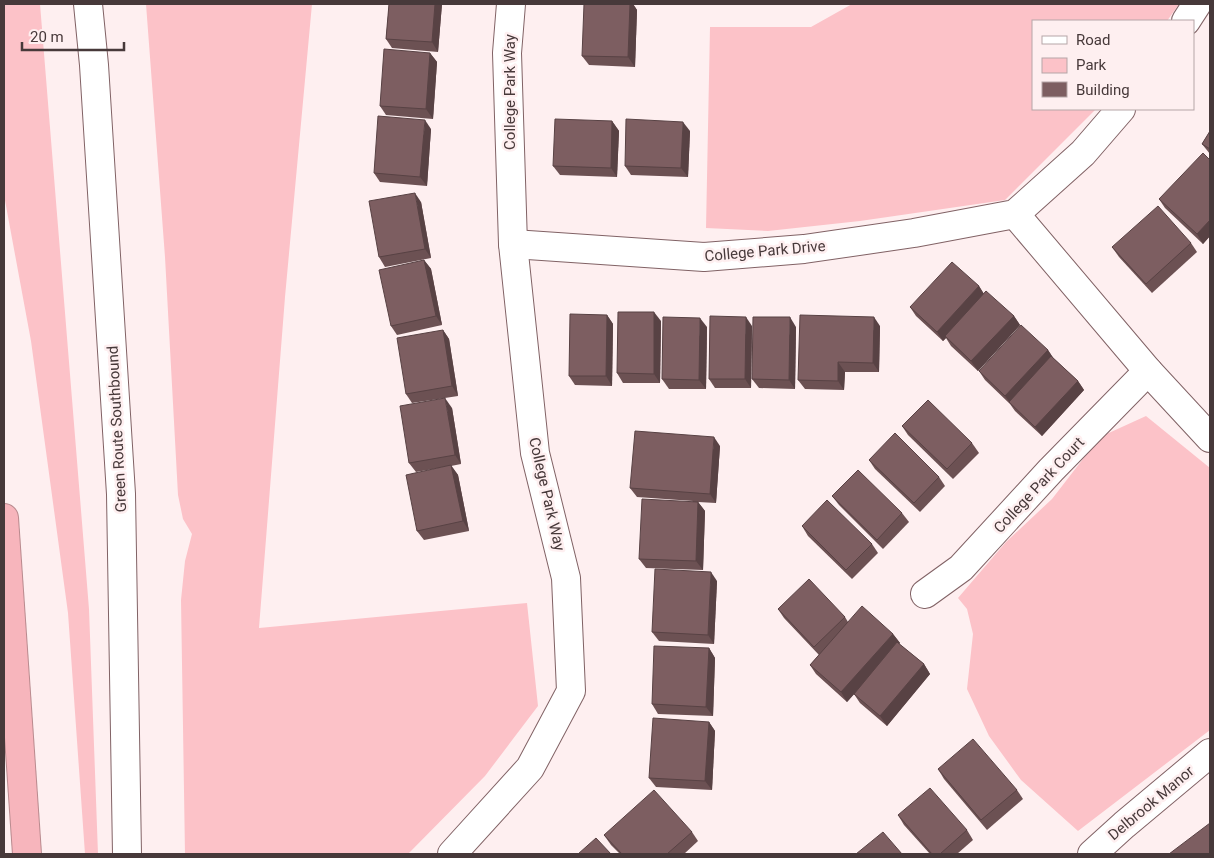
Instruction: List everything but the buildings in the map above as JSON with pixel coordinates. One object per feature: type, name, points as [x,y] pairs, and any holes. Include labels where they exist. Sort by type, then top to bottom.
[{"type":"highway","points":[[4,518],[27,854]]},
{"type":"street","name":"Green Route Southbound","points":[[88,4],[96,84],[121,494],[127,854]]},
{"type":"street","name":"College Park Way","points":[[452,854],[530,768],[571,691],[566,578],[535,453],[513,244],[506,53],[511,4]]},
{"type":"street","points":[[1187,20],[1197,4]]},
{"type":"street","points":[[1120,110],[1083,153],[1015,214],[1148,371],[1210,438]]},
{"type":"street","name":"College Park Drive","points":[[513,244],[704,257],[804,249],[914,233],[1015,214]]},
{"type":"street","name":"College Park Court","points":[[925,594],[961,568],[1148,371]]},
{"type":"street","name":"Delbrook Manor","points":[[1092,854],[1210,753]]},
{"type":"green space","points":[[4,4],[40,4],[89,609],[98,854],[85,854],[68,613],[31,341],[4,195]]},
{"type":"green space","points":[[146,4],[312,4],[285,297],[259,628],[527,603],[538,706],[485,776],[408,854],[185,854],[181,600],[185,561],[192,534],[183,519],[178,495],[165,257]]},
{"type":"green space","points":[[852,4],[1179,4],[1168,20],[1032,20],[1032,110],[1095,110],[1005,200],[860,221],[768,231],[706,228],[710,27],[811,27]]},
{"type":"green space","points":[[1146,416],[1210,468],[1210,730],[1078,831],[1021,780],[989,736],[967,689],[973,634],[967,609],[958,598],[1006,542],[1052,499],[1100,437]]}]
